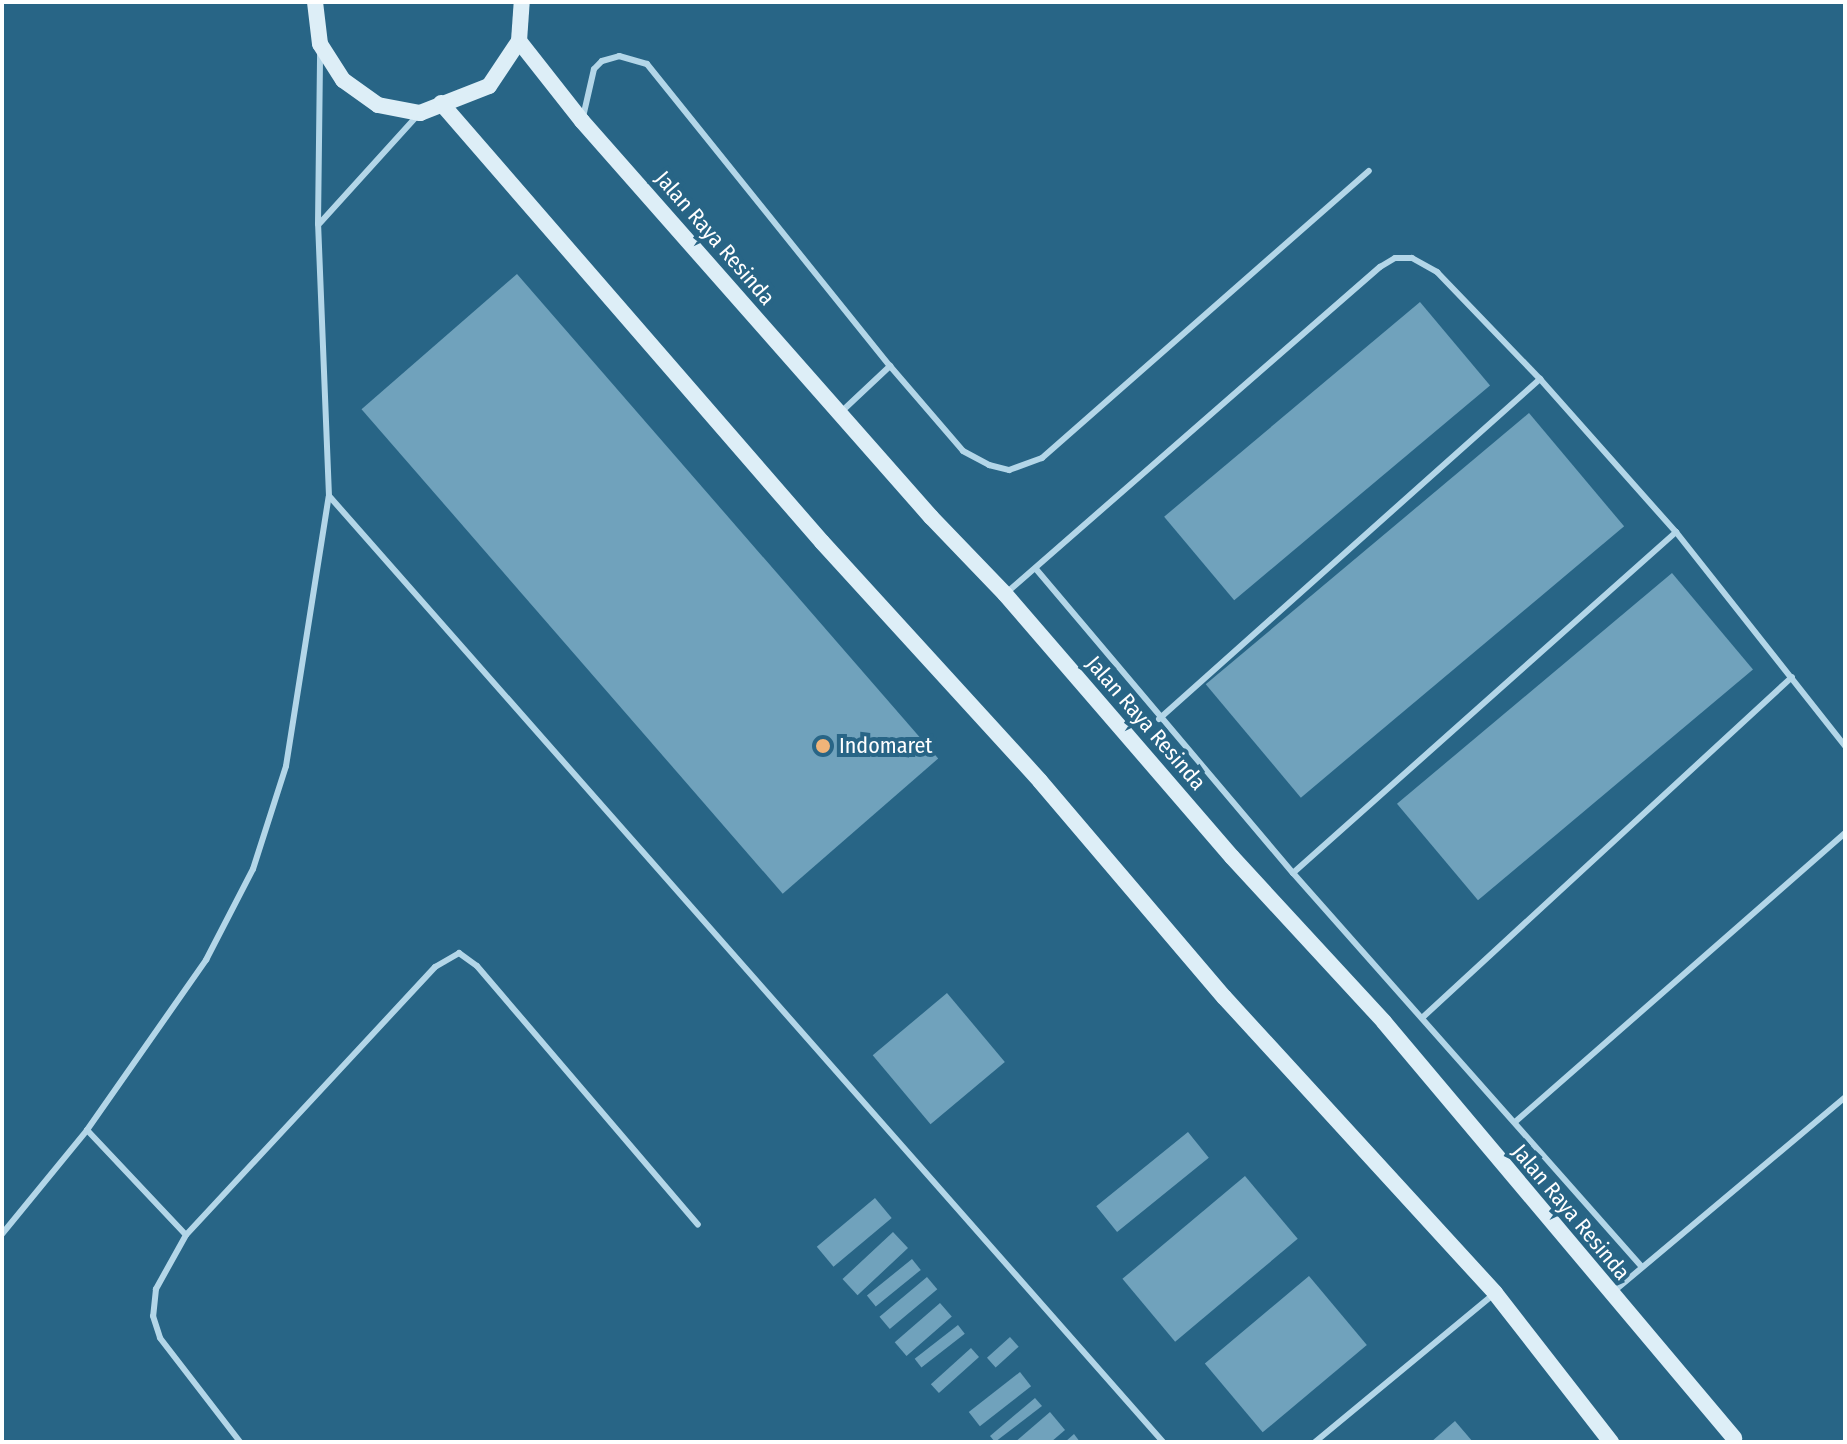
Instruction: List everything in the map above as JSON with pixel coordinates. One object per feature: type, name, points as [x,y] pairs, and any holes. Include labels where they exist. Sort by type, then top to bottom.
[{"type":"street","points":[[315,2],[320,44],[343,80],[378,105],[420,113],[489,86],[519,41],[522,2]]},
{"type":"street","name":"Jalan Raya Resinda","points":[[519,41],[582,121],[931,517],[1005,594],[1232,857],[1384,1022],[1734,1438]]},
{"type":"street","points":[[441,103],[822,542],[1040,781],[1224,997],[1495,1293],[1611,1442]]},
{"type":"lane","points":[[2,1234],[87,1130],[206,960],[253,869],[286,766],[329,496],[318,224],[320,44]]},
{"type":"lane","points":[[582,121],[594,69],[602,61],[619,56],[647,64],[890,366],[963,451],[982,462],[1009,470],[1025,467],[1042,458],[1369,171]]},
{"type":"lane","points":[[318,224],[420,113]]},
{"type":"lane","points":[[1005,594],[1380,267],[1395,258],[1412,258],[1437,272],[1540,379],[1676,532],[1845,746]]},
{"type":"lane","points":[[840,413],[890,366]]},
{"type":"lane","points":[[1159,719],[1540,379]]},
{"type":"lane","points":[[329,496],[1163,1442]]},
{"type":"lane","points":[[1293,873],[1676,532]]},
{"type":"lane","points":[[1036,569],[1159,719],[1642,1267]]},
{"type":"lane","points":[[1422,1018],[1792,677]]},
{"type":"lane","points":[[1515,1122],[1845,833]]},
{"type":"lane","points":[[240,1442],[160,1338],[153,1316],[156,1289],[186,1235],[435,967],[459,953],[477,966],[698,1225]]},
{"type":"lane","points":[[1610,1294],[1845,1097]]},
{"type":"lane","points":[[87,1130],[186,1235]]},
{"type":"lane","points":[[1315,1442],[1495,1293]]},
{"type":"building","points":[[517,274],[938,759],[783,894],[362,409]]},
{"type":"building","points":[[1420,302],[1490,385],[1234,600],[1164,517]]},
{"type":"building","points":[[1529,413],[1624,526],[1301,798],[1206,684]]},
{"type":"building","points":[[1672,573],[1753,670],[1478,900],[1397,804]]},
{"type":"building","points":[[947,993],[1005,1062],[931,1124],[873,1055]]},
{"type":"building","points":[[1188,1132],[1209,1158],[1117,1232],[1096,1206]]},
{"type":"building","points":[[1245,1176],[1298,1239],[1175,1342],[1122,1279]]},
{"type":"building","points":[[875,1198],[892,1218],[833,1267],[817,1247]]},
{"type":"building","points":[[893,1232],[908,1248],[858,1295],[843,1279]]},
{"type":"building","points":[[912,1259],[921,1270],[876,1306],[867,1296]]},
{"type":"building","points":[[1309,1276],[1367,1345],[1263,1432],[1205,1363]]},
{"type":"building","points":[[927,1277],[937,1289],[890,1329],[880,1317]]},
{"type":"building","points":[[940,1303],[952,1317],[907,1356],[895,1342]]},
{"type":"building","points":[[958,1325],[965,1334],[921,1368],[915,1359]]},
{"type":"building","points":[[1010,1337],[1019,1347],[996,1367],[987,1358]]},
{"type":"building","points":[[971,1348],[979,1357],[939,1393],[931,1384]]},
{"type":"building","points":[[1020,1372],[1031,1386],[980,1426],[969,1412]]},
{"type":"building","points":[[1035,1398],[1042,1406],[995,1442],[990,1436]]},
{"type":"building","points":[[1050,1412],[1065,1430],[1051,1442],[1015,1442]]},
{"type":"building","points":[[1455,1421],[1473,1442],[1431,1442]]},
{"type":"building","points":[[1074,1434],[1080,1442],[1065,1442]]},
{"type":"place","name":"Indomaret","points":[[823,746]]}]
